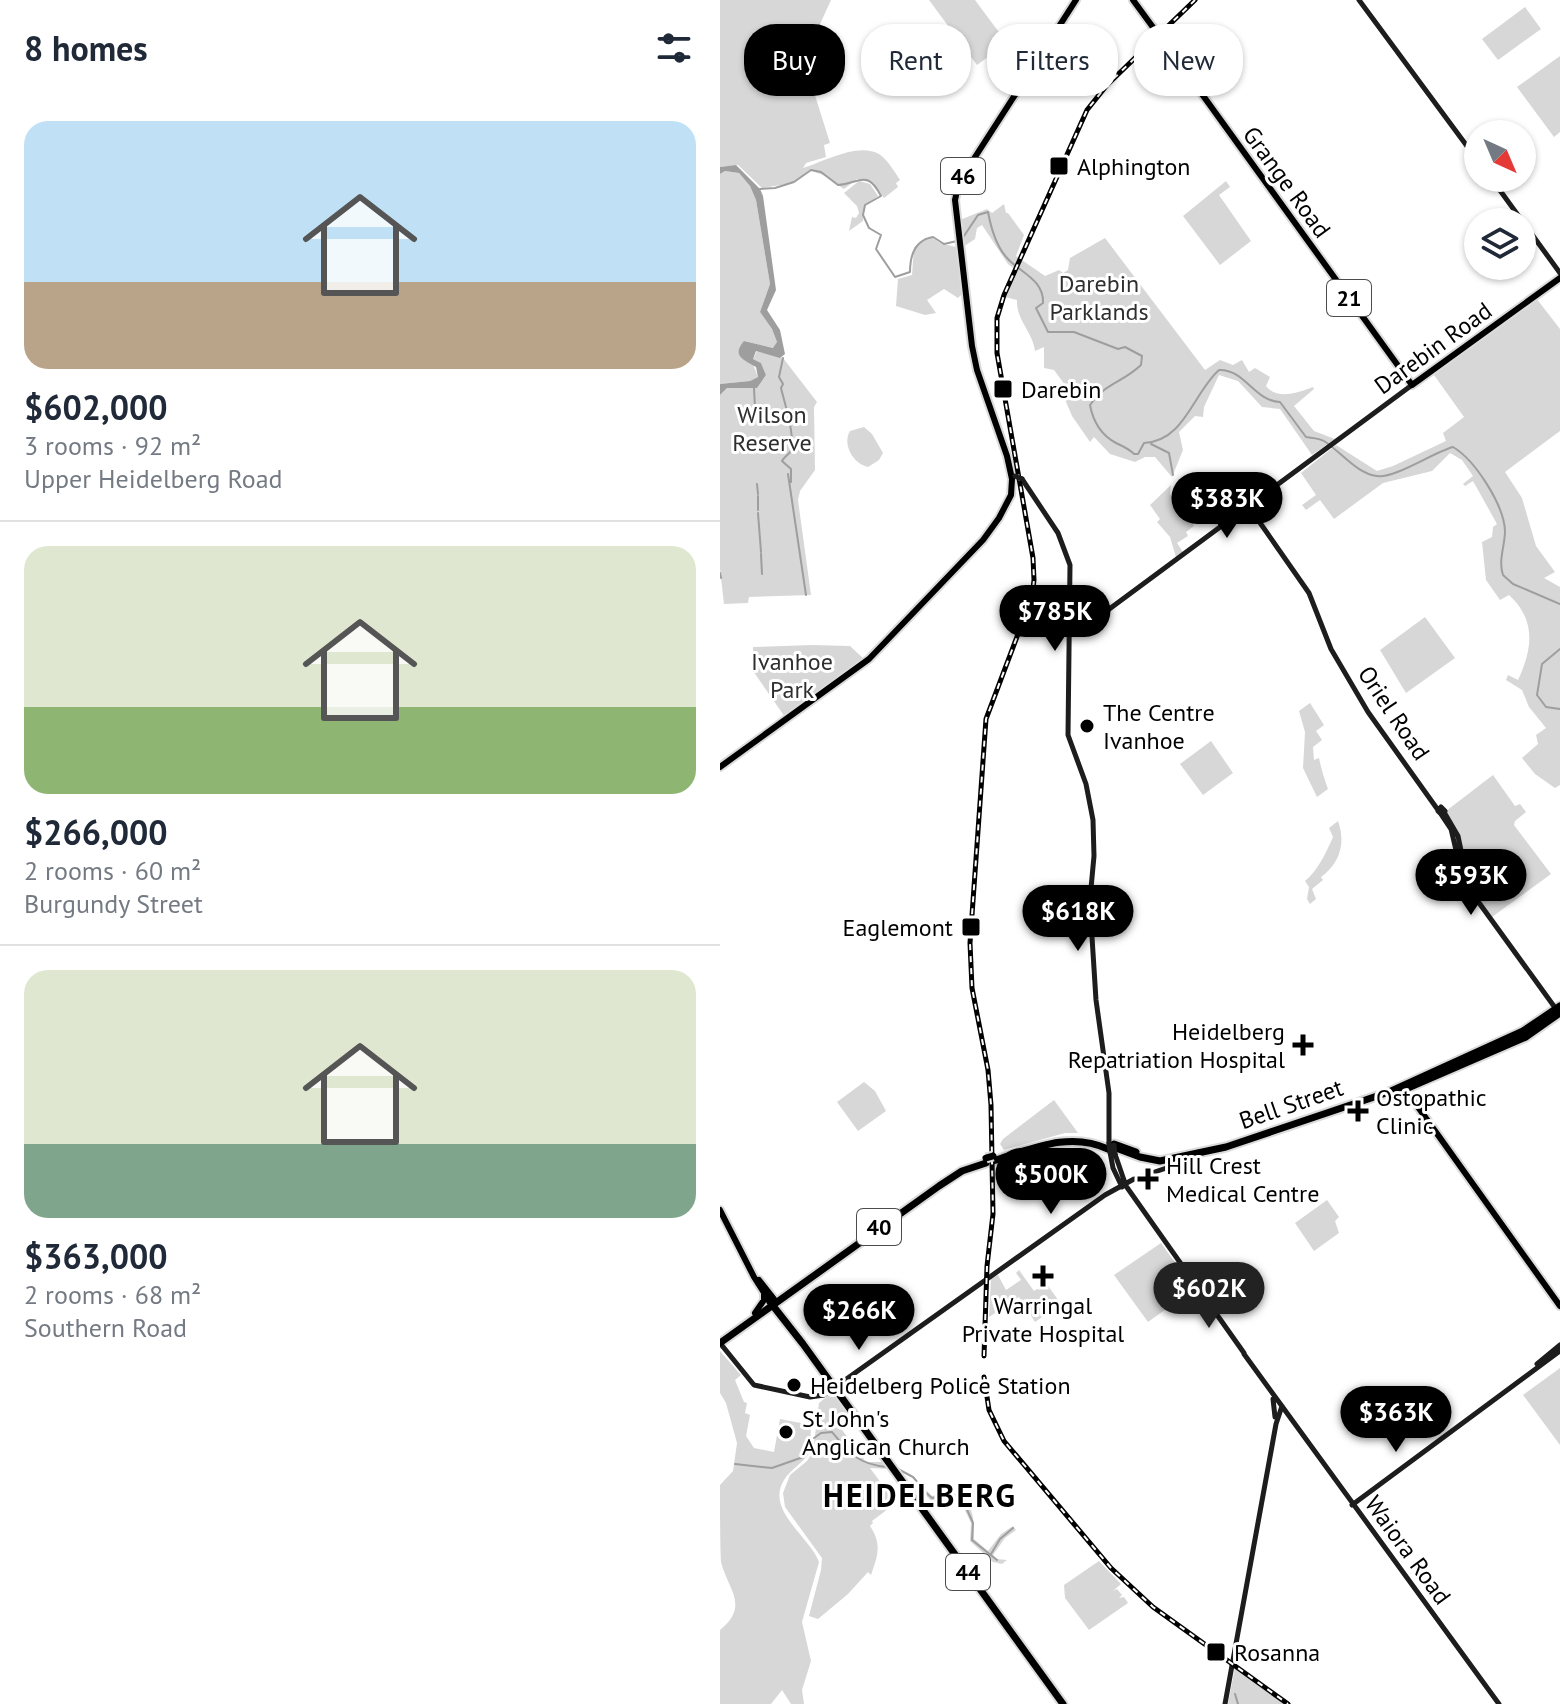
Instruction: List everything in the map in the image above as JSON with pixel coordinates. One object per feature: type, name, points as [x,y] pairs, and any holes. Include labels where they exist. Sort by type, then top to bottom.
[{"type":"highway","name":"Bell Street","points":[[1186,1159],[1405,1087],[1526,1037],[1558,1011]]},
{"type":"highway","name":"40","points":[[722,1343],[773,1303],[956,1175],[991,1159],[1069,1140],[1112,1145],[1153,1160],[1186,1159]]},
{"type":"highway","name":"40","points":[[722,1343],[755,1313],[773,1303]]},
{"type":"highway","name":"44","points":[[773,1303],[1063,1704]]},
{"type":"main road","name":"46","points":[[1076,0],[959,182],[955,200],[972,346],[1016,477],[1053,525],[1067,556],[1070,572],[1068,735],[1086,784],[1093,820],[1090,899],[1096,1000],[1108,1081],[1116,1177],[1281,1410]]},
{"type":"main road","name":"Grange Road","points":[[1133,0],[1404,374],[1415,383]]},
{"type":"main road","points":[[1359,0],[1464,142]]},
{"type":"main road","points":[[1501,192],[1559,275]]},
{"type":"main road","name":"Darebin Road","points":[[1070,619],[1085,627],[1559,275]]},
{"type":"main road","points":[[720,767],[859,667],[880,648],[993,527],[1011,495],[1016,477]]},
{"type":"main road","points":[[1255,514],[1254,506],[1259,499]]},
{"type":"main road","name":"Oriel Road","points":[[1249,507],[1309,593],[1326,633],[1375,719],[1458,836],[1469,889],[1558,1011]]},
{"type":"main road","points":[[1405,1087],[1560,1306]]},
{"type":"main road","name":"46","points":[[1112,1145],[1123,1187]]},
{"type":"main road","name":"Bell Street","points":[[722,1343],[754,1385],[817,1397],[1106,1194],[1186,1159]]},
{"type":"main road","points":[[1106,1194],[1116,1177]]},
{"type":"main road","name":"44","points":[[720,1210],[764,1294],[773,1303]]},
{"type":"main road","name":"44","points":[[751,1269],[773,1303]]},
{"type":"main road","points":[[755,1313],[764,1294]]},
{"type":"main road","points":[[1352,1505],[1560,1348]]},
{"type":"main road","name":"46","points":[[1244,1354],[1281,1410]]},
{"type":"main road","name":"46","points":[[1225,1704],[1281,1410]]},
{"type":"main road","name":"Waiora Road","points":[[1281,1410],[1499,1704]]},
{"type":"green space","points":[[720,0],[831,0],[820,24],[744,24],[744,96],[815,96],[830,143],[824,145],[826,157],[806,163],[803,168],[851,152],[871,151],[882,156],[890,166],[900,180],[896,183],[898,187],[884,198],[872,183],[857,179],[844,189],[809,170],[793,183],[762,188],[738,165],[720,167]]},
{"type":"green space","points":[[929,0],[975,0],[993,24],[987,24],[987,58],[977,65],[971,57],[971,24],[947,24]]},
{"type":"green space","points":[[1525,7],[1541,29],[1498,60],[1482,39]]},
{"type":"green space","points":[[1560,56],[1560,132],[1554,137],[1517,87]]},
{"type":"green space","points":[[725,171],[739,173],[756,200],[770,284],[760,312],[777,342],[774,348],[744,341],[758,377],[750,381],[720,384],[720,174]]},
{"type":"green space","points":[[859,181],[870,184],[878,196],[864,206],[863,221],[849,231],[852,217],[856,218],[859,213],[857,206],[844,193]]},
{"type":"green space","points":[[1226,181],[1230,187],[1219,195],[1251,241],[1220,265],[1183,216]]},
{"type":"green space","name":"Darebin Parklands","points":[[1004,204],[1006,213],[1024,235],[1016,256],[1045,276],[1059,270],[1063,273],[1068,270],[1070,258],[1105,238],[1205,370],[1220,360],[1233,365],[1242,360],[1249,372],[1255,368],[1270,377],[1266,386],[1276,393],[1294,393],[1313,387],[1294,406],[1314,431],[1335,439],[1312,455],[1280,409],[1262,407],[1238,381],[1219,375],[1204,407],[1203,417],[1195,416],[1179,432],[1183,450],[1172,477],[1155,457],[1145,457],[1135,462],[1110,454],[1094,437],[1090,442],[1072,416],[1064,397],[1068,389],[1054,370],[1044,368],[1044,347],[1035,351],[1019,314],[1017,300],[1005,297],[1016,270],[1008,264],[982,225],[977,228],[975,239],[963,247],[960,220],[987,209],[992,213]]},
{"type":"green space","points":[[931,237],[956,247],[962,294],[958,298],[944,289],[927,300],[936,313],[925,315],[896,306],[898,279],[912,275],[914,247]]},
{"type":"green space","points":[[1536,298],[1560,329],[1560,431],[1505,472],[1522,498],[1536,546],[1555,572],[1544,578],[1560,587],[1560,785],[1555,788],[1535,774],[1522,758],[1538,744],[1536,735],[1546,728],[1529,707],[1522,690],[1506,680],[1508,675],[1518,680],[1523,668],[1529,646],[1528,624],[1509,595],[1500,600],[1486,580],[1482,542],[1492,537],[1493,527],[1497,524],[1473,481],[1465,486],[1463,484],[1473,476],[1462,460],[1450,453],[1432,471],[1383,483],[1334,519],[1320,500],[1306,510],[1302,505],[1316,495],[1301,473],[1336,445],[1377,471],[1446,441],[1443,433],[1464,417],[1434,375]]},
{"type":"green space","name":"Wilson Reserve","points":[[757,351],[783,358],[817,402],[814,407],[815,470],[800,491],[798,500],[811,595],[749,597],[748,603],[724,604],[720,569],[720,395],[727,388],[757,388],[766,375],[761,363],[753,359]]},
{"type":"green space","points":[[864,427],[883,453],[868,467],[854,458],[847,442],[850,431]]},
{"type":"green space","points":[[1171,485],[1170,494],[1194,526],[1186,532],[1188,536],[1177,543],[1183,552],[1176,557],[1170,537],[1157,522],[1160,519],[1150,505]]},
{"type":"green space","points":[[1425,617],[1455,658],[1406,693],[1380,650]]},
{"type":"green space","name":"Ivanhoe Park","points":[[850,646],[864,659],[785,717],[753,671],[753,647]]},
{"type":"green space","points":[[1310,703],[1324,725],[1316,731],[1322,740],[1313,747],[1314,760],[1319,758],[1328,789],[1317,797],[1303,768],[1305,732],[1299,711]]},
{"type":"green space","points":[[1211,741],[1233,773],[1203,795],[1180,764]]},
{"type":"green space","points":[[1493,775],[1515,806],[1520,804],[1526,812],[1514,825],[1551,874],[1492,917],[1473,892],[1458,837],[1446,811]]},
{"type":"green space","points":[[1338,821],[1340,852],[1321,877],[1323,880],[1312,889],[1316,899],[1310,904],[1307,899],[1309,887],[1305,881],[1325,855],[1333,837],[1329,828]]},
{"type":"green space","points":[[864,1082],[875,1091],[886,1111],[858,1131],[837,1102]]},
{"type":"green space","points":[[1054,1100],[1078,1133],[1065,1133],[1004,1150],[1000,1144],[1003,1139]]},
{"type":"green space","points":[[1327,1200],[1339,1217],[1335,1221],[1339,1233],[1314,1251],[1295,1223]]},
{"type":"green space","points":[[1161,1243],[1194,1289],[1148,1322],[1114,1275]]},
{"type":"green space","points":[[1019,1270],[1034,1291],[1046,1283],[1061,1304],[1035,1322],[1019,1297],[989,1317],[991,1278],[998,1275],[1006,1290],[1021,1280],[1016,1273]]},
{"type":"green space","points":[[720,1351],[741,1375],[735,1380],[747,1403],[745,1413],[750,1415],[746,1436],[754,1448],[774,1452],[780,1419],[811,1425],[810,1452],[787,1476],[780,1491],[784,1513],[819,1562],[802,1622],[811,1661],[802,1690],[804,1704],[791,1704],[782,1690],[771,1704],[720,1704],[720,1630],[734,1613],[735,1605],[721,1562],[720,1485],[733,1471],[737,1443],[726,1403],[720,1393]]},
{"type":"green space","points":[[1560,1368],[1560,1445],[1523,1395]]},
{"type":"green space","points":[[834,1391],[848,1411],[837,1419],[837,1423],[866,1462],[885,1462],[890,1469],[870,1468],[896,1503],[872,1521],[870,1526],[878,1550],[871,1575],[868,1572],[818,1619],[809,1616],[822,1558],[785,1507],[783,1493],[790,1475],[813,1452],[819,1403]]},
{"type":"green space","points":[[924,1488],[932,1496],[950,1491],[964,1500],[973,1516],[974,1539],[988,1551],[1001,1534],[1013,1526],[1016,1530],[1005,1538],[993,1555],[997,1559],[1007,1560],[1002,1564],[993,1562],[970,1541],[971,1523],[963,1506],[946,1497],[934,1504],[921,1490]]},
{"type":"green space","points":[[1099,1561],[1121,1584],[1113,1591],[1117,1589],[1122,1595],[1119,1598],[1124,1597],[1128,1603],[1089,1630],[1065,1598],[1064,1585]]},
{"type":"green space","points":[[1235,1667],[1284,1704],[1228,1704]]},
{"type":"shaded area","points":[[736,165],[763,196],[776,290],[767,310],[780,330],[785,354],[780,358],[756,351],[753,359],[761,363],[766,375],[757,388],[727,388],[720,395],[720,384],[750,381],[758,377],[756,367],[739,354],[744,341],[773,348],[777,342],[760,312],[770,284],[756,200],[739,173],[725,171],[720,174],[720,167]]},
{"type":"waterway","points":[[760,189],[794,182],[811,170],[821,172],[838,185],[867,180],[881,196],[865,205],[863,215],[869,228],[881,235],[876,249],[895,277],[910,272],[913,254],[922,241],[933,237],[944,244],[957,241]]},
{"type":"waterway","points":[[962,239],[978,215],[988,212],[1000,249],[1040,288],[1043,303],[1036,308],[1048,332],[1074,332],[1118,349],[1125,347],[1142,356],[1141,365],[1102,392],[1090,405],[1096,422],[1111,440],[1138,454],[1144,443],[1169,434],[1219,370],[1236,374],[1263,396],[1280,402],[1306,437],[1324,441],[1356,467],[1370,474],[1384,476],[1453,447],[1479,472],[1500,509],[1505,531],[1501,558],[1503,575],[1513,584],[1560,604]]},
{"type":"waterway","points":[[783,358],[779,377],[783,384],[781,388],[792,447],[782,461],[791,469],[791,482]]},
{"type":"waterway","points":[[754,388],[755,408],[766,420]]},
{"type":"waterway","points":[[1151,444],[1169,453],[1173,475]]},
{"type":"waterway","points":[[752,448],[752,453]]},
{"type":"waterway","points":[[788,474],[806,595]]},
{"type":"waterway","points":[[757,484],[758,494]]},
{"type":"waterway","points":[[758,496],[758,510]]},
{"type":"waterway","points":[[758,513],[761,552]]},
{"type":"waterway","points":[[761,554],[762,574]]},
{"type":"waterway","points":[[720,573],[721,578]]},
{"type":"waterway","points":[[1560,649],[1542,664],[1537,695],[1546,707],[1560,709]]},
{"type":"waterway","points":[[814,1438],[821,1433],[832,1432],[855,1457],[887,1467]]},
{"type":"waterway","points":[[735,1464],[772,1468],[806,1456],[808,1438]]},
{"type":"waterway","points":[[898,1469],[919,1484]]},
{"type":"waterway","points":[[923,1490],[932,1498],[946,1495],[965,1505],[973,1523],[972,1540],[997,1560]]},
{"type":"waterway","points":[[991,1554],[1000,1539],[1013,1528]]},
{"type":"waterway","points":[[1235,1694],[1238,1704]]},
{"type":"railway","points":[[984,1356],[987,1266],[993,1214],[991,1105],[988,1070],[972,988],[970,943],[986,719],[1032,597],[1034,580],[1033,558],[997,353],[997,318],[1004,295],[1087,110],[1107,85],[1195,0]]},
{"type":"railway","points":[[984,1377],[989,1410],[1004,1441],[1111,1568],[1153,1607],[1288,1704]]},
{"type":"place","name":"Alphington","points":[[1059,166]]},
{"type":"place","name":"Darebin","points":[[1003,389]]},
{"type":"place","name":"The Centre Ivanhoe","points":[[1087,726]]},
{"type":"place","name":"Eaglemont","points":[[971,927]]},
{"type":"place","name":"Heidelberg Repatriation Hospital","points":[[1303,1045]]},
{"type":"place","name":"Ostopathic Clinic","points":[[1358,1111]]},
{"type":"place","name":"Hill Crest Medical Centre","points":[[1148,1179]]},
{"type":"place","name":"Warringal Private Hospital","points":[[1043,1276]]},
{"type":"place","name":"Heidelberg Police Station","points":[[794,1385]]},
{"type":"place","name":"St John's Anglican Church","points":[[786,1432]]},
{"type":"place","name":"Rosanna","points":[[1216,1652]]},
{"type":"district","name":"HEIDELBERG","points":[[920,1495]]}]
